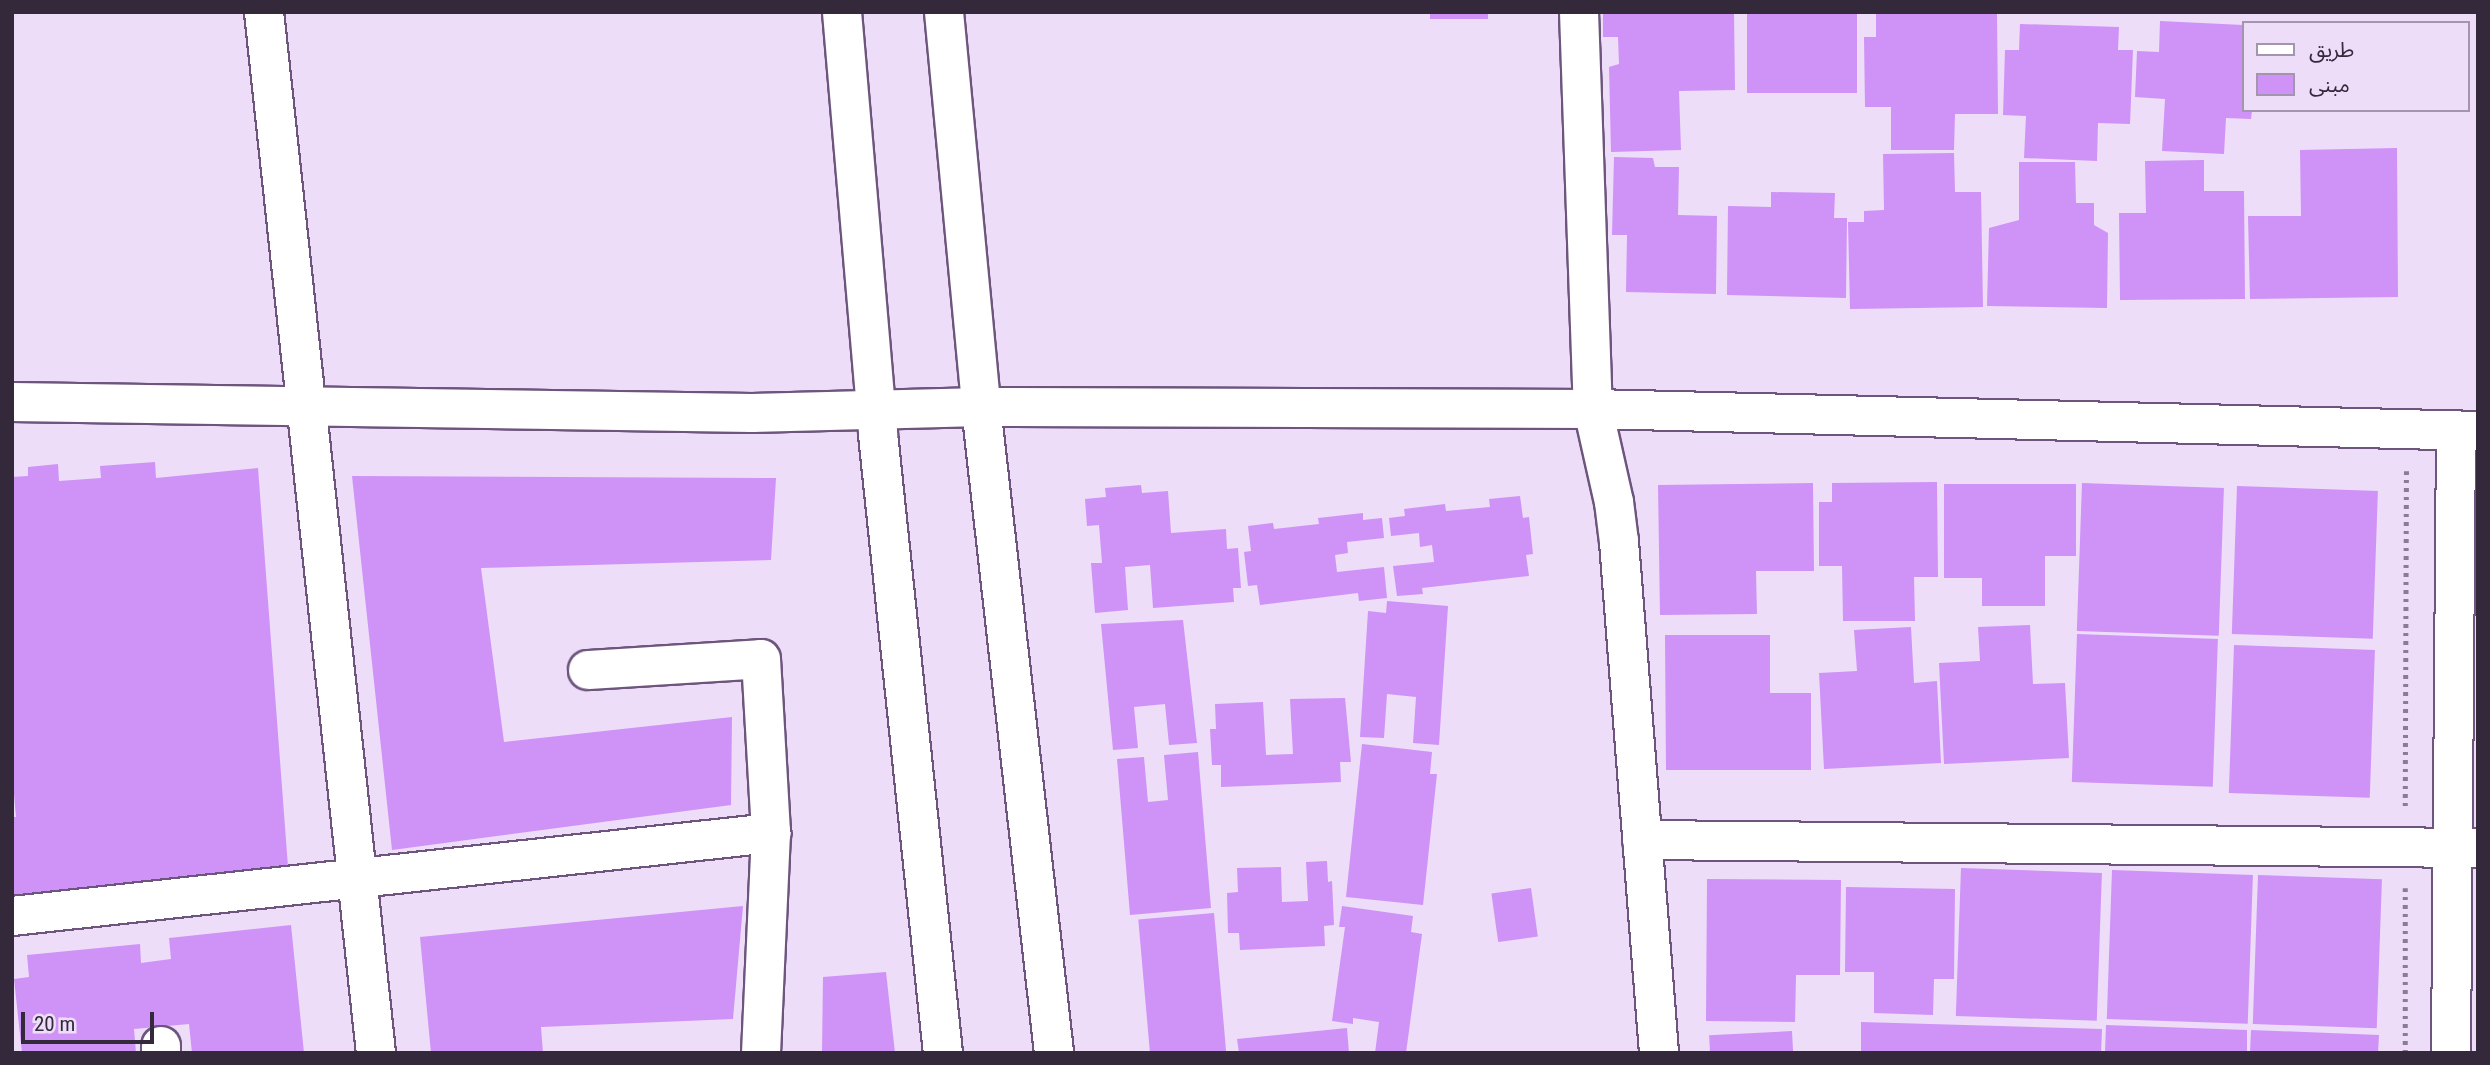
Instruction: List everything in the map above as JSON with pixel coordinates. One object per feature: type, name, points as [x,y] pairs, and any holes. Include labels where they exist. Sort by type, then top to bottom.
[{"type":"street","points":[[264,12],[376,1053]]},
{"type":"street","points":[[842,12],[876,410],[943,1053]]},
{"type":"street","points":[[944,12],[981,407],[1054,1053]]},
{"type":"street","points":[[1579,12],[1594,409],[1617,528],[1659,1053]]},
{"type":"street","points":[[12,402],[307,404],[752,413],[981,407],[1594,409],[2406,432],[2467,431],[2465,848],[2451,1053]]},
{"type":"street","points":[[588,670],[761,659],[771,833],[761,1053]]},
{"type":"street","points":[[12,916],[771,833]]},
{"type":"street","points":[[1642,840],[2465,848]]},
{"type":"path","points":[[2405,1053],[2406,432]]},
{"type":"building","points":[[1430,12],[1488,12],[1488,19],[1430,19]]},
{"type":"building","points":[[1603,12],[1734,12],[1735,90],[1679,91],[1681,150],[1611,152],[1609,67],[1619,64],[1618,37],[1603,37]]},
{"type":"building","points":[[1747,12],[1857,12],[1857,93],[1747,93]]},
{"type":"building","points":[[1876,12],[1997,12],[1998,114],[1955,114],[1954,150],[1891,150],[1891,107],[1865,107],[1864,37],[1876,37]]},
{"type":"building","points":[[2160,21],[2242,25],[2242,112],[2252,112],[2251,119],[2226,118],[2224,154],[2162,151],[2165,99],[2135,97],[2137,51],[2159,52]]},
{"type":"building","points":[[2020,24],[2119,27],[2118,50],[2133,50],[2130,124],[2098,123],[2097,161],[2024,158],[2026,116],[2003,115],[2005,50],[2019,50]]},
{"type":"building","points":[[2397,148],[2398,297],[2250,299],[2248,216],[2301,216],[2300,150]]},
{"type":"building","points":[[1954,153],[1955,192],[1981,192],[1983,307],[1850,309],[1848,222],[1864,222],[1864,211],[1884,210],[1883,154]]},
{"type":"building","points":[[1614,157],[1653,158],[1655,167],[1679,167],[1678,215],[1717,216],[1716,294],[1626,292],[1627,235],[1612,235]]},
{"type":"building","points":[[2204,160],[2204,191],[2244,191],[2245,299],[2120,300],[2119,213],[2146,213],[2145,161]]},
{"type":"building","points":[[2019,162],[2075,162],[2076,203],[2094,203],[2094,225],[2108,233],[2107,308],[1987,306],[1989,228],[2019,220]]},
{"type":"building","points":[[1771,192],[1835,193],[1834,218],[1847,218],[1846,298],[1727,295],[1728,206],[1771,207]]},
{"type":"building","points":[[155,462],[156,478],[258,468],[289,880],[12,899],[12,817],[16,817],[12,771],[12,477],[28,476],[28,467],[58,464],[59,481],[101,478],[100,466]]},
{"type":"building","points":[[352,476],[776,478],[771,560],[481,568],[504,742],[732,717],[731,805],[392,850]]},
{"type":"building","points":[[1937,482],[1938,577],[1914,577],[1915,621],[1843,621],[1842,566],[1819,566],[1819,502],[1832,502],[1832,483]]},
{"type":"building","points":[[1813,483],[1814,571],[1756,571],[1757,614],[1660,615],[1658,485]]},
{"type":"building","points":[[2082,483],[2224,488],[2219,636],[2077,631]]},
{"type":"building","points":[[1944,484],[2076,484],[2076,556],[2045,556],[2045,606],[1982,606],[1982,578],[1944,578]]},
{"type":"building","points":[[1141,485],[1142,493],[1168,491],[1171,533],[1226,529],[1227,549],[1238,548],[1241,588],[1233,588],[1234,602],[1153,608],[1150,565],[1125,567],[1128,610],[1095,613],[1091,563],[1102,563],[1099,525],[1087,526],[1085,499],[1106,497],[1105,488]]},
{"type":"building","points":[[2237,486],[2378,491],[2373,639],[2232,634]]},
{"type":"building","points":[[1520,496],[1523,518],[1529,517],[1533,554],[1526,555],[1529,576],[1422,588],[1423,594],[1397,596],[1393,566],[1434,562],[1432,545],[1420,547],[1419,533],[1391,536],[1389,518],[1405,516],[1404,509],[1445,504],[1446,511],[1490,507],[1489,499]]},
{"type":"building","points":[[1363,513],[1363,520],[1382,518],[1384,538],[1347,542],[1348,553],[1335,555],[1337,572],[1384,567],[1387,598],[1359,601],[1358,593],[1260,605],[1257,585],[1248,586],[1244,552],[1251,551],[1248,526],[1273,523],[1274,529],[1319,524],[1318,518]]},
{"type":"building","points":[[1387,601],[1448,606],[1439,745],[1413,743],[1416,697],[1387,694],[1384,738],[1360,737],[1368,611],[1386,613]]},
{"type":"building","points":[[1183,620],[1197,743],[1169,745],[1165,704],[1134,707],[1138,748],[1113,750],[1101,624]]},
{"type":"building","points":[[2030,625],[2033,684],[2065,683],[2069,758],[1944,764],[1939,663],[1980,661],[1978,627]]},
{"type":"building","points":[[1911,627],[1914,683],[1937,681],[1941,763],[1824,769],[1819,673],[1857,671],[1854,630]]},
{"type":"building","points":[[2077,634],[2218,639],[2213,787],[2072,782]]},
{"type":"building","points":[[1665,635],[1770,635],[1770,693],[1811,693],[1811,770],[1666,770]]},
{"type":"building","points":[[2234,645],[2375,650],[2370,798],[2229,793]]},
{"type":"building","points":[[1345,698],[1351,762],[1340,762],[1341,782],[1221,787],[1221,765],[1212,765],[1210,729],[1216,729],[1215,704],[1263,702],[1266,755],[1293,754],[1290,699]]},
{"type":"building","points":[[1362,744],[1432,752],[1430,774],[1437,774],[1423,905],[1346,897]]},
{"type":"building","points":[[1198,752],[1211,908],[1130,915],[1117,759],[1144,757],[1148,802],[1168,800],[1164,755]]},
{"type":"building","points":[[1327,861],[1328,882],[1332,881],[1334,925],[1324,926],[1325,946],[1240,950],[1239,933],[1228,933],[1227,893],[1238,892],[1237,868],[1281,867],[1282,902],[1308,901],[1306,862]]},
{"type":"building","points":[[1961,868],[2102,873],[2097,1021],[1956,1016]]},
{"type":"building","points":[[2112,870],[2253,875],[2248,1024],[2107,1019]]},
{"type":"building","points":[[2258,875],[2382,879],[2377,1028],[2253,1024]]},
{"type":"building","points":[[1707,879],[1841,880],[1840,975],[1796,975],[1795,1022],[1706,1021]]},
{"type":"building","points":[[1846,887],[1955,889],[1954,979],[1934,979],[1933,1015],[1874,1013],[1874,972],[1845,972]]},
{"type":"building","points":[[1531,888],[1538,937],[1498,942],[1491,894]]},
{"type":"building","points":[[743,906],[733,1019],[541,1027],[543,1053],[431,1053],[420,937]]},
{"type":"building","points":[[1342,906],[1413,916],[1411,932],[1422,934],[1406,1053],[1375,1053],[1379,1022],[1353,1018],[1353,1024],[1332,1021],[1345,927],[1339,927]]},
{"type":"building","points":[[1214,913],[1226,1053],[1150,1053],[1138,920]]},
{"type":"building","points":[[291,925],[304,1053],[192,1053],[189,1024],[134,1029],[136,1053],[22,1053],[14,979],[29,977],[27,955],[140,944],[141,963],[171,959],[169,938]]},
{"type":"building","points":[[886,972],[895,1053],[822,1053],[823,977]]},
{"type":"building","points":[[1861,1022],[2102,1029],[2101,1053],[1861,1053]]},
{"type":"building","points":[[2106,1025],[2247,1030],[2247,1053],[2105,1053]]},
{"type":"building","points":[[1347,1028],[1349,1053],[1239,1053],[1237,1039]]},
{"type":"building","points":[[2251,1030],[2379,1035],[2378,1053],[2250,1053]]},
{"type":"building","points":[[1792,1031],[1793,1053],[1710,1053],[1709,1035]]}]
